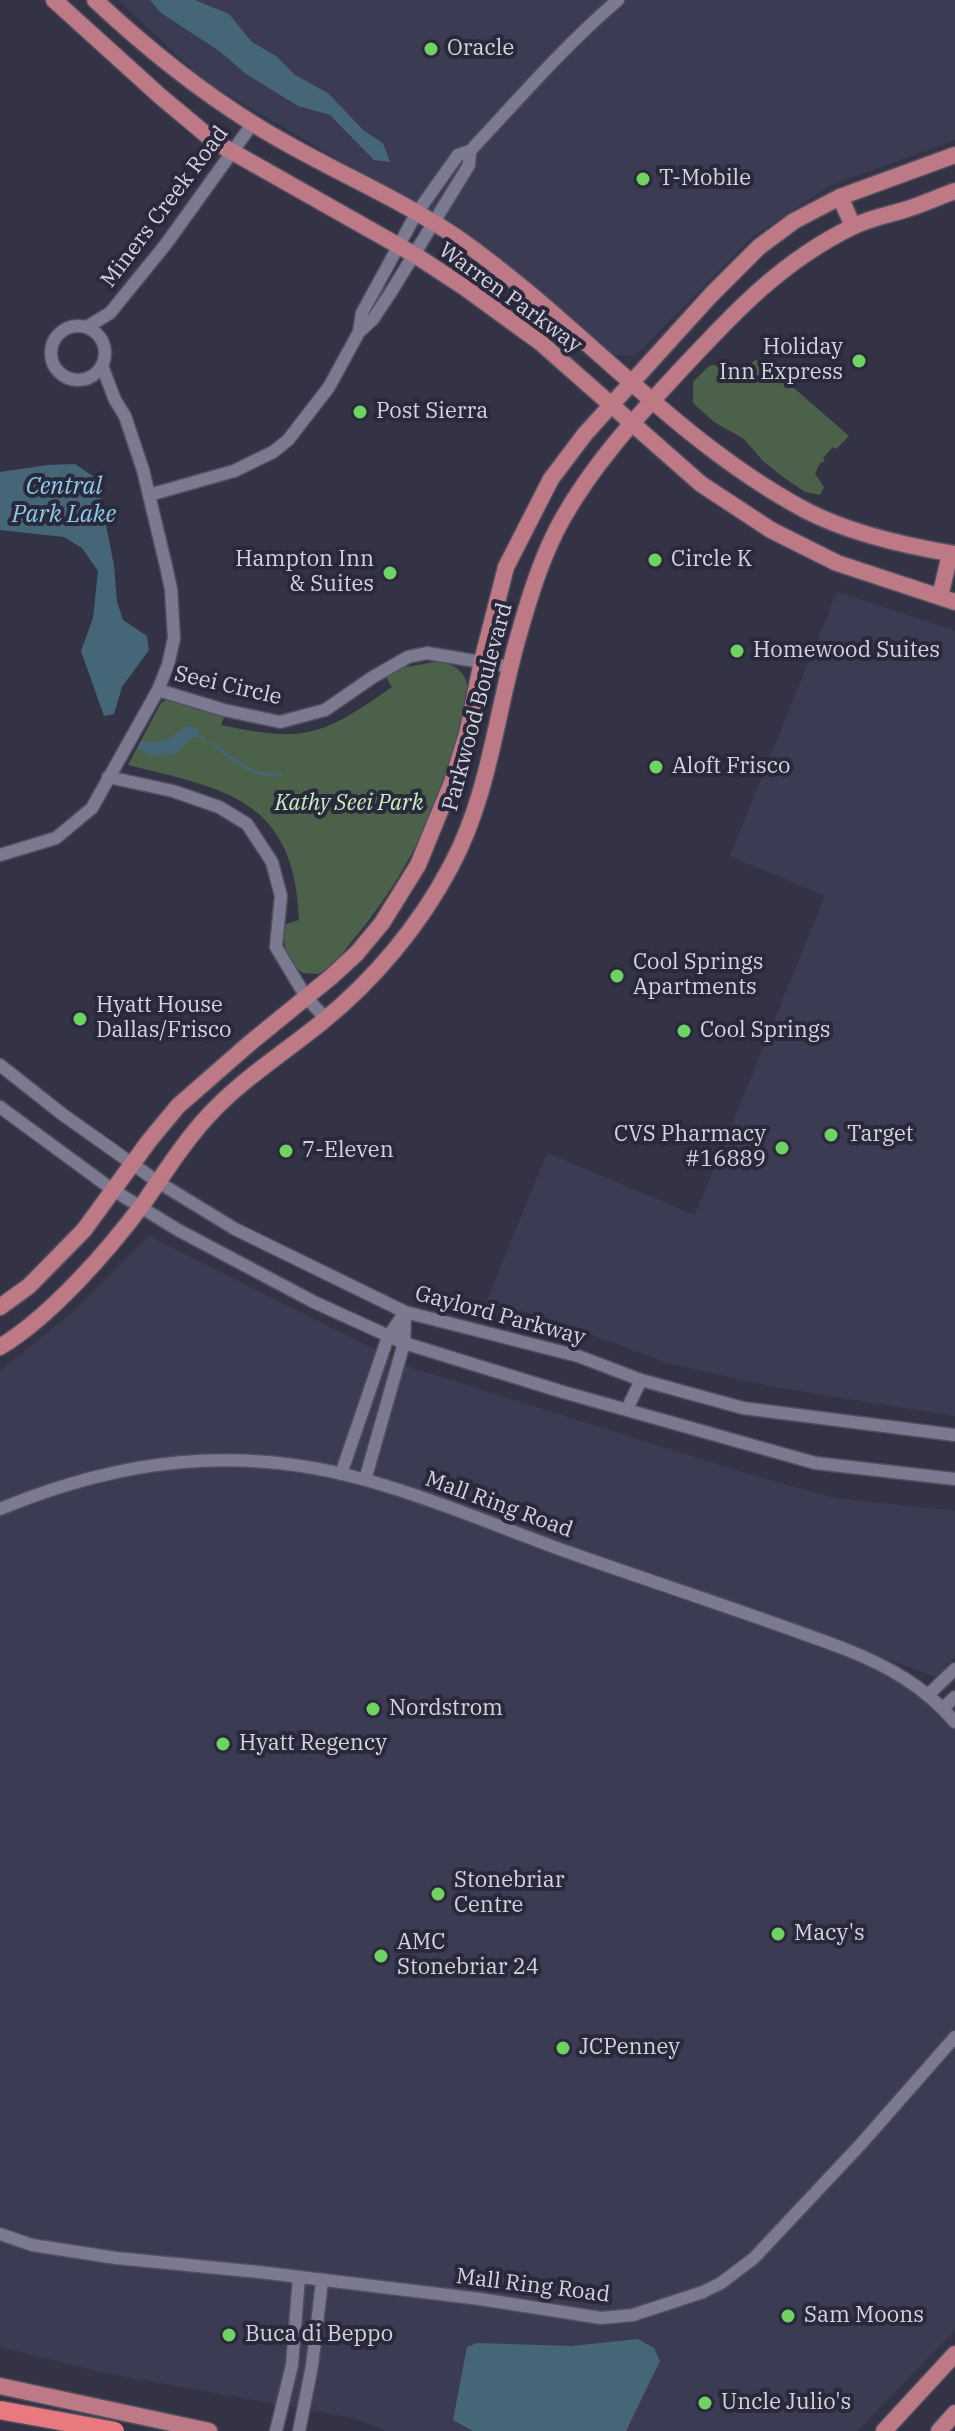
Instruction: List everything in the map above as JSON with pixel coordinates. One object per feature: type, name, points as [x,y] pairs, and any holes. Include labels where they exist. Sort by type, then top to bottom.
[{"type":"highway","points":[[0,2410],[115,2431]]},
{"type":"main road","name":"Warren Parkway","points":[[54,0],[172,107],[232,153],[415,255],[541,343],[701,484],[771,530],[866,574],[947,599]]},
{"type":"main road","name":"Warren Parkway","points":[[95,0],[199,86],[253,123],[433,223],[506,274],[733,467],[807,511],[871,534],[952,554]]},
{"type":"main road","name":"Parkwood Boulevard","points":[[0,1307],[47,1269],[84,1230],[178,1106],[357,953],[382,923],[418,865],[452,782],[467,734],[506,567],[560,465],[631,382],[759,247],[794,221],[840,197],[955,155]]},
{"type":"main road","name":"Parkwood Boulevard","points":[[0,1347],[60,1298],[140,1207],[179,1150],[228,1095],[326,1019],[360,987],[412,929],[451,866],[466,834],[489,766],[511,667],[537,578],[560,523],[587,477],[632,424],[763,284],[788,265],[853,226],[955,191]]},
{"type":"main road","points":[[840,197],[853,226]]},
{"type":"main road","points":[[947,599],[952,554]]},
{"type":"main road","points":[[884,2431],[955,2354]]},
{"type":"main road","points":[[0,2386],[209,2431]]},
{"type":"main road","points":[[939,2431],[955,2413]]},
{"type":"street","points":[[359,332],[362,313],[416,214],[458,155],[470,151],[539,76],[618,0]]},
{"type":"street","name":"Miners Creek Road","points":[[87,327],[110,313],[166,244],[253,123]]},
{"type":"street","points":[[149,495],[234,471],[273,452],[288,440],[329,387],[359,332],[373,319],[415,255],[469,165],[470,151]]},
{"type":"street","name":"Miners Creek Road","points":[[101,339],[110,313]]},
{"type":"street","points":[[87,327],[101,339],[105,357],[102,366],[88,379],[64,377],[54,365],[53,342],[63,330],[87,327]]},
{"type":"street","points":[[0,855],[56,838],[92,808],[158,690],[174,638],[171,589],[149,495],[125,416],[102,366]]},
{"type":"street","points":[[88,379],[115,400]]},
{"type":"street","name":"Seei Circle","points":[[158,690],[224,710],[280,722],[325,710],[408,657],[427,653],[511,667]]},
{"type":"street","points":[[108,777],[173,791],[219,807],[247,824],[272,862],[281,896],[276,947],[306,997],[326,1019]]},
{"type":"street","name":"Gaylord Parkway","points":[[0,1065],[132,1165],[235,1229],[405,1312],[578,1356],[641,1380],[743,1408],[955,1435]]},
{"type":"street","points":[[0,1072],[16,1077]]},
{"type":"street","points":[[0,1107],[140,1207],[314,1302],[388,1337],[520,1380],[815,1463],[955,1479]]},
{"type":"street","points":[[341,1474],[388,1337],[405,1312]]},
{"type":"street","points":[[365,1480],[404,1343],[405,1312]]},
{"type":"street","points":[[627,1409],[641,1380]]},
{"type":"street","name":"Mall Ring Road","points":[[0,1509],[79,1480],[160,1463],[245,1460],[341,1474],[845,1649],[886,1666],[928,1695],[955,1722]]},
{"type":"street","points":[[928,1695],[955,1669]]},
{"type":"street","points":[[943,1708],[955,1697]]},
{"type":"street","name":"Mall Ring Road","points":[[0,2234],[32,2245],[116,2258],[480,2299],[601,2318],[633,2315],[695,2296],[721,2283],[759,2253],[953,2046]]},
{"type":"street","points":[[276,2431],[292,2365],[299,2277]]},
{"type":"street","points":[[299,2431],[312,2366],[322,2281]]},
{"type":"shaded area","points":[[118,0],[955,0],[955,140],[829,186],[751,238],[635,356],[612,355],[458,230],[205,81]]},
{"type":"shaded area","points":[[837,592],[955,631],[955,1416],[774,1387],[667,1363],[542,1316],[486,1303],[547,1153],[695,1215],[825,896],[730,856]]},
{"type":"shaded area","points":[[149,1236],[409,1367],[745,1473],[835,1498],[955,1511],[955,1656],[936,1677],[720,1598],[955,1705],[955,2330],[857,2431],[387,2431],[353,2418],[105,2373],[0,2347],[0,1371],[73,1312]]},
{"type":"green space","points":[[755,360],[764,362],[849,436],[836,449],[833,447],[823,458],[825,461],[820,463],[815,474],[824,487],[820,495],[805,492],[783,477],[763,461],[744,439],[714,422],[693,403],[693,382],[708,367],[714,365],[733,371],[747,368]]},
{"type":"green space","name":"Kathy Seei Park","points":[[434,662],[456,667],[465,678],[467,688],[453,751],[433,809],[406,864],[353,940],[328,968],[318,974],[303,973],[289,958],[284,939],[284,925],[299,920],[295,880],[285,849],[269,825],[249,806],[225,793],[196,782],[128,765],[161,703],[166,700],[225,714],[221,725],[274,734],[294,734],[330,725],[348,716],[392,687],[385,675],[396,669]]},
{"type":"water","points":[[150,0],[195,0],[229,14],[252,42],[276,56],[295,75],[328,93],[364,131],[383,143],[390,162],[374,160],[330,115],[298,106],[246,74],[218,50],[161,13]]},
{"type":"water","name":"Central Park Lake","points":[[75,464],[97,479],[114,566],[117,602],[123,620],[147,636],[149,650],[122,687],[114,714],[104,716],[81,651],[93,618],[98,571],[82,548],[64,537],[0,530],[0,472]]},
{"type":"water","points":[[188,726],[197,729],[199,735],[175,754],[151,756],[137,748],[141,741],[162,742]]},
{"type":"water","points":[[638,2339],[654,2348],[660,2361],[626,2431],[473,2431],[453,2420],[467,2347],[477,2343],[572,2346]]},
{"type":"waterway","points":[[199,735],[204,740]]},
{"type":"waterway","points":[[213,744],[253,771],[281,774]]},
{"type":"place","name":"Oracle","points":[[431,49]]},
{"type":"place","name":"T-Mobile","points":[[643,179]]},
{"type":"place","name":"Holiday Inn Express","points":[[859,361]]},
{"type":"place","name":"Post Sierra","points":[[360,412]]},
{"type":"place","name":"Circle K","points":[[655,560]]},
{"type":"place","name":"Hampton Inn & Suites","points":[[390,573]]},
{"type":"place","name":"Homewood Suites","points":[[737,651]]},
{"type":"place","name":"Aloft Frisco","points":[[656,767]]},
{"type":"place","name":"Cool Springs Apartments","points":[[617,976]]},
{"type":"place","name":"Hyatt House Dallas/Frisco","points":[[80,1019]]},
{"type":"place","name":"Cool Springs","points":[[684,1031]]},
{"type":"place","name":"Target","points":[[831,1135]]},
{"type":"place","name":"CVS Pharmacy #16889","points":[[782,1148]]},
{"type":"place","name":"7-Eleven","points":[[286,1151]]},
{"type":"place","name":"Nordstrom","points":[[373,1709]]},
{"type":"place","name":"Hyatt Regency","points":[[223,1744]]},
{"type":"place","name":"Stonebriar Centre","points":[[438,1894]]},
{"type":"place","name":"Macy's","points":[[778,1934]]},
{"type":"place","name":"AMC Stonebriar 24","points":[[381,1956]]},
{"type":"place","name":"JCPenney","points":[[563,2048]]},
{"type":"place","name":"Sam Moons","points":[[788,2316]]},
{"type":"place","name":"Buca di Beppo","points":[[229,2335]]},
{"type":"place","name":"Uncle Julio's","points":[[705,2403]]}]
